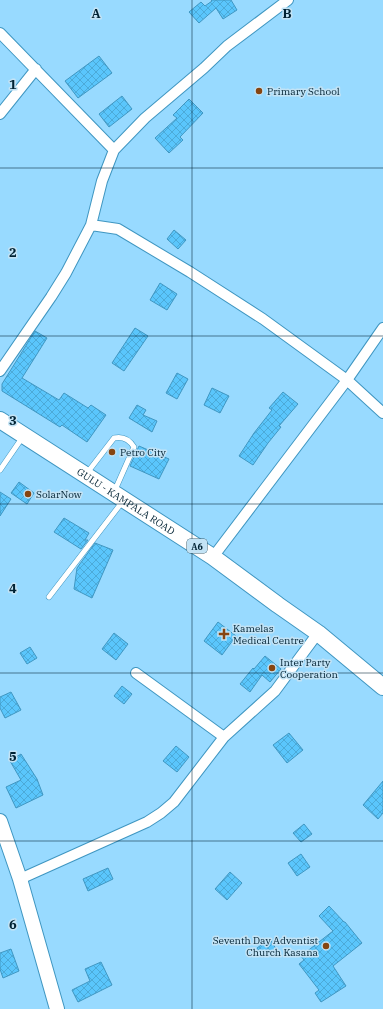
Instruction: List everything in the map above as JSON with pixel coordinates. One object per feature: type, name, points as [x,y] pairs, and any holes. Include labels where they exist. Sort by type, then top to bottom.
[{"type":"main road","name":"GULU - KAMPALA ROAD","points":[[0,420],[213,557],[318,633],[383,687]]},
{"type":"street","points":[[0,371],[51,297],[92,225],[102,181],[114,150],[144,118],[204,68],[227,46],[288,0]]},
{"type":"street","points":[[0,33],[114,150]]},
{"type":"street","points":[[0,114],[36,69]]},
{"type":"street","points":[[92,225],[118,229],[263,319],[347,380],[383,413]]},
{"type":"street","points":[[213,557],[347,380],[383,328]]},
{"type":"street","points":[[20,879],[147,822],[161,813],[174,802],[224,737],[275,691],[318,633]]},
{"type":"street","points":[[136,673],[224,737]]},
{"type":"street","points":[[0,821],[20,879],[56,1009]]},
{"type":"lane","points":[[0,470],[24,435]]},
{"type":"lane","points":[[49,597],[119,496],[134,447],[130,441],[121,437],[114,438],[85,475]]},
{"type":"building","points":[[211,0],[231,0],[237,10],[223,19],[216,8],[199,23],[189,12],[201,2],[205,6],[212,1]]},
{"type":"building","points":[[99,56],[112,73],[78,98],[65,81]]},
{"type":"building","points":[[122,96],[132,109],[109,127],[99,114]]},
{"type":"building","points":[[189,99],[203,113],[180,137],[183,140],[169,153],[155,138],[177,118],[173,115]]},
{"type":"building","points":[[174,230],[186,240],[178,249],[167,239]]},
{"type":"building","points":[[160,283],[177,294],[167,310],[150,300]]},
{"type":"building","points":[[135,328],[148,336],[124,371],[112,363]]},
{"type":"building","points":[[35,331],[47,338],[22,378],[59,400],[64,393],[88,408],[91,405],[106,415],[87,442],[62,425],[60,427],[2,391],[2,384]]},
{"type":"building","points":[[177,373],[188,379],[177,399],[166,393]]},
{"type":"building","points":[[212,388],[229,396],[220,413],[204,405]]},
{"type":"building","points":[[283,392],[298,404],[279,426],[281,427],[253,465],[239,456],[254,433],[272,410],[269,408]]},
{"type":"building","points":[[137,405],[146,410],[143,415],[157,421],[152,432],[129,418]]},
{"type":"building","points":[[139,446],[169,459],[159,479],[130,466]]},
{"type":"building","points":[[19,482],[34,493],[27,504],[11,493]]},
{"type":"building","points":[[0,492],[11,499],[0,516]]},
{"type":"building","points":[[64,518],[89,533],[85,540],[88,540],[81,549],[54,532]]},
{"type":"building","points":[[95,543],[113,550],[92,598],[74,589],[77,568]]},
{"type":"building","points":[[218,622],[236,636],[222,655],[204,641]]},
{"type":"building","points":[[114,633],[128,644],[116,660],[102,649]]},
{"type":"building","points":[[30,647],[37,658],[27,664],[20,653]]},
{"type":"building","points":[[265,656],[281,669],[270,682],[262,675],[250,692],[240,684]]},
{"type":"building","points":[[122,686],[132,694],[124,704],[114,696]]},
{"type":"building","points":[[11,692],[21,710],[5,718],[0,708],[0,697]]},
{"type":"building","points":[[289,733],[303,750],[287,763],[273,745]]},
{"type":"building","points":[[176,746],[189,757],[177,772],[163,761]]},
{"type":"building","points":[[21,754],[37,779],[43,795],[16,808],[6,787],[21,780],[10,761]]},
{"type":"building","points":[[383,781],[383,813],[378,819],[363,805]]},
{"type":"building","points":[[304,824],[312,834],[301,842],[293,833]]},
{"type":"building","points":[[301,854],[310,867],[297,876],[288,863]]},
{"type":"building","points":[[108,868],[113,879],[88,891],[83,879]]},
{"type":"building","points":[[230,872],[242,883],[227,900],[215,889]]},
{"type":"building","points":[[329,906],[345,922],[362,943],[333,966],[346,986],[321,1002],[315,993],[319,990],[299,964],[304,960],[301,956],[333,931],[319,916]]},
{"type":"building","points":[[270,939],[276,949],[263,957],[257,948]]},
{"type":"building","points":[[11,949],[19,971],[3,978],[0,969],[0,953]]},
{"type":"building","points":[[101,962],[112,985],[78,1002],[72,990],[90,981],[85,969]]},
{"type":"place","name":"Primary School","points":[[259,91]]},
{"type":"place","name":"Petro City","points":[[112,452]]},
{"type":"place","name":"SolarNow","points":[[28,494]]},
{"type":"place","name":"Kamelas Medical Centre","points":[[224,634]]},
{"type":"place","name":"Inter Party Cooperation","points":[[272,668]]},
{"type":"place","name":"Seventh Day Adventist Church Kasana","points":[[326,946]]}]
